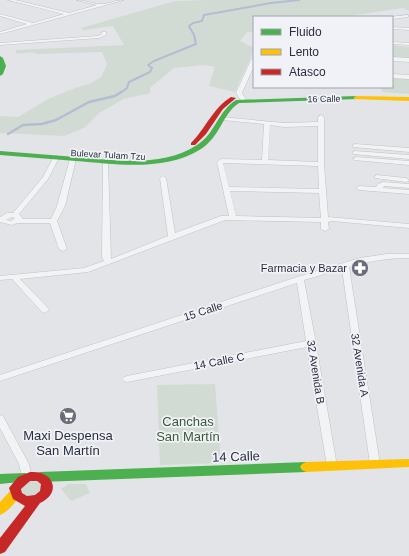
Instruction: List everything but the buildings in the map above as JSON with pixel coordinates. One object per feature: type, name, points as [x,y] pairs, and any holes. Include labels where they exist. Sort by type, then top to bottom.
[{"type":"main road","points":[[0,58],[3,63],[3,69],[0,74]]},
{"type":"main road","name":"16 Calle","points":[[240,100],[386,94],[409,95]]},
{"type":"main road","name":"16 Calle","points":[[240,100],[372,98],[409,99]]},
{"type":"main road","name":"Bulevar Tulam Tzu","points":[[60,156],[126,158],[159,156],[173,153],[185,149],[199,140],[222,104],[228,100],[240,100]]},
{"type":"main road","name":"Bulevar Tulam Tzu","points":[[0,148],[73,159],[105,162],[144,163],[173,159],[186,155],[211,139],[231,105],[240,100]]},
{"type":"main road","name":"Bulevar Tulam Tzu","points":[[0,153],[46,154]]},
{"type":"main road","name":"14 Calle","points":[[0,479],[63,475],[409,463]]},
{"type":"main road","points":[[0,548],[36,500],[45,494],[48,486],[63,475]]},
{"type":"main road","points":[[0,510],[16,488],[32,477],[47,482],[48,486]]},
{"type":"main road","name":"14 Calle","points":[[0,479],[16,488]]},
{"type":"main road","points":[[16,488],[17,496],[25,501],[36,500]]},
{"type":"street","points":[[10,0],[70,14]]},
{"type":"street","points":[[78,0],[103,6]]},
{"type":"street","points":[[0,33],[122,0]]},
{"type":"street","points":[[0,15],[34,24]]},
{"type":"street","points":[[393,18],[408,16]]},
{"type":"street","points":[[393,28],[409,29]]},
{"type":"street","points":[[0,44],[99,37],[104,35],[104,33]]},
{"type":"street","points":[[393,43],[409,44]]},
{"type":"street","points":[[393,59],[409,60]]},
{"type":"street","points":[[240,100],[239,93],[253,62]]},
{"type":"street","points":[[393,76],[409,77]]},
{"type":"street","points":[[246,78],[253,78]]},
{"type":"street","points":[[223,118],[291,125],[321,120],[321,164],[325,229]]},
{"type":"street","points":[[265,162],[267,123]]},
{"type":"street","points":[[355,152],[409,150]]},
{"type":"street","points":[[355,152],[409,157]]},
{"type":"street","points":[[355,152],[409,164]]},
{"type":"street","points":[[16,218],[46,178],[60,156]]},
{"type":"street","points":[[63,249],[53,221],[61,206],[73,159]]},
{"type":"street","points":[[233,217],[221,161],[321,164]]},
{"type":"street","points":[[105,162],[106,257],[109,262]]},
{"type":"street","points":[[377,177],[409,180]]},
{"type":"street","points":[[163,178],[172,237]]},
{"type":"street","points":[[379,190],[380,185],[383,184],[409,186]]},
{"type":"street","points":[[360,188],[409,192]]},
{"type":"street","points":[[226,189],[322,191]]},
{"type":"street","points":[[2,216],[53,221]]},
{"type":"street","points":[[0,278],[69,273],[85,270],[215,220],[233,217],[332,219],[409,226]]},
{"type":"street","name":"15 Calle","points":[[0,378],[300,279],[374,258],[409,256]]},
{"type":"street","name":"32 Avenida A","points":[[344,266],[375,464]]},
{"type":"street","points":[[14,277],[45,310]]},
{"type":"street","name":"32 Avenida B","points":[[300,279],[312,342],[332,466]]},
{"type":"street","name":"14 Calle C","points":[[127,378],[312,342]]},
{"type":"street","points":[[0,419],[32,477]]},
{"type":"green space","points":[[409,0],[409,11],[403,8],[350,16],[253,16],[253,32],[247,32],[240,41],[253,48],[253,52],[235,92],[209,86],[215,67],[204,65],[174,68],[150,88],[151,93],[124,99],[99,113],[84,128],[64,136],[0,133],[0,116],[18,117],[48,99],[89,84],[101,77],[107,64],[102,52],[38,54],[32,52],[15,53],[16,50],[124,45],[113,26],[84,30],[81,28],[175,1]]},
{"type":"green space","points":[[393,45],[409,47],[409,59],[393,58]]},
{"type":"green space","points":[[393,77],[409,78],[409,94],[382,92],[381,88],[393,88]]},
{"type":"green space","name":"Canchas San Martín","points":[[215,384],[221,463],[160,465],[157,385]]},
{"type":"green space","points":[[26,481],[43,483],[39,495],[24,496],[21,486]]},
{"type":"green space","points":[[68,484],[86,484],[90,493],[71,501],[61,489]]},
{"type":"waterway","points":[[120,93],[127,88],[129,82],[150,72],[152,68],[148,65],[154,61],[196,44],[194,35],[189,26],[193,23],[202,21],[204,15],[271,3],[299,0]]},
{"type":"waterway","points":[[8,134],[23,125],[42,124],[56,120],[89,102],[115,96],[121,92]]},
{"type":"traffic: fast","points":[[0,58],[3,66],[0,74]]},
{"type":"traffic: fast","points":[[0,153],[137,163],[167,160],[195,150],[210,139],[226,111],[238,101],[356,98]]},
{"type":"traffic: fast","points":[[40,477],[306,467]]},
{"type":"traffic: fast","points":[[0,479],[25,478]]},
{"type":"traffic: slow","points":[[356,98],[409,99]]},
{"type":"traffic: slow","points":[[306,467],[409,463]]},
{"type":"traffic: slow","points":[[0,510],[15,493]]},
{"type":"traffic: jam","points":[[193,144],[204,133],[216,114],[226,102],[233,98]]},
{"type":"traffic: jam","points":[[0,548],[36,500],[46,491],[47,482],[43,479],[34,476],[26,478],[15,488],[17,496],[25,501],[36,500]]},
{"type":"place","name":"Farmacia y Bazar","points":[[360,268]]},
{"type":"place","name":"Maxi Despensa San Martín","points":[[68,416]]}]
